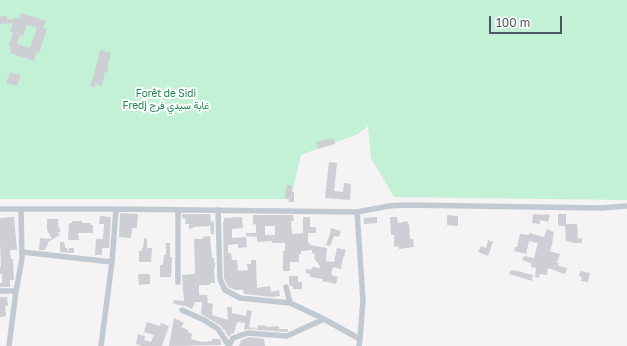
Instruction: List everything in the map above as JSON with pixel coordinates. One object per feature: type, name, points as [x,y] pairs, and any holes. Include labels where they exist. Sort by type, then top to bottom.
[{"type":"street","points":[[0,209],[357,212],[389,206],[404,205],[601,208],[627,206]]},
{"type":"street","points":[[9,346],[16,291],[22,259],[21,209]]},
{"type":"street","points":[[102,346],[112,262],[116,209]]},
{"type":"street","points":[[178,210],[178,282]]},
{"type":"street","points":[[218,210],[220,279],[225,290],[240,298],[290,303],[324,319],[360,339]]},
{"type":"street","points":[[357,212],[363,300],[359,346]]},
{"type":"street","points":[[22,252],[112,262]]},
{"type":"street","points":[[286,287],[290,303]]},
{"type":"street","points":[[0,291],[16,291]]},
{"type":"street","points":[[182,310],[204,320],[218,329],[229,346]]},
{"type":"street","points":[[229,346],[233,338],[248,333],[287,336],[324,319]]},
{"type":"green space","name":"Forêt de Sidi Fredj غابة سيدي فرج","points":[[0,0],[627,0],[627,200],[394,197],[371,158],[368,126],[358,134],[301,155],[291,199],[0,199]]},
{"type":"building","points":[[21,13],[46,21],[43,28],[47,29],[39,53],[36,52],[34,61],[10,53],[11,47],[9,46],[13,33],[10,32],[13,23],[0,24],[0,16],[7,16],[7,19],[14,19],[14,17],[19,19]],"holes":[[[27,25],[37,28],[30,48],[17,44],[20,35],[23,36]]]},
{"type":"building","points":[[100,50],[111,53],[107,68],[109,68],[108,72],[105,72],[102,86],[95,84],[95,87],[90,86],[93,79]]},
{"type":"building","points":[[10,72],[21,75],[17,86],[6,83]]},
{"type":"building","points":[[334,138],[335,144],[318,149],[316,142]]},
{"type":"building","points":[[329,162],[337,163],[334,191],[343,192],[344,183],[351,184],[350,200],[325,198]]},
{"type":"building","points":[[286,185],[292,185],[294,202],[289,202],[289,199],[285,199]]},
{"type":"building","points":[[120,213],[138,214],[137,228],[132,228],[131,238],[119,237]]},
{"type":"building","points":[[182,214],[210,214],[211,222],[214,221],[214,234],[211,234],[210,226],[193,227],[189,229],[189,224],[185,224],[186,219],[182,218]]},
{"type":"building","points":[[533,214],[550,215],[548,222],[540,220],[540,224],[532,223]]},
{"type":"building","points":[[558,214],[566,214],[566,224],[577,224],[578,239],[582,238],[582,243],[572,243],[566,241],[565,226],[559,226]]},
{"type":"building","points":[[253,215],[293,215],[294,221],[291,221],[292,234],[303,233],[303,217],[310,217],[310,227],[316,227],[316,233],[308,233],[308,243],[310,243],[310,245],[327,248],[326,261],[334,262],[337,248],[346,250],[341,269],[333,267],[331,275],[338,277],[336,284],[322,281],[323,279],[310,277],[310,274],[306,273],[306,269],[311,270],[312,267],[321,268],[314,259],[315,254],[312,253],[312,250],[301,251],[301,254],[299,254],[299,262],[290,262],[290,271],[283,271],[283,251],[285,251],[285,243],[272,243],[272,241],[257,242],[257,237],[246,236],[246,233],[256,233],[256,224],[253,225]],"holes":[[[265,226],[275,226],[275,235],[265,235]]]},
{"type":"building","points":[[447,215],[458,216],[458,226],[447,225]]},
{"type":"building","points":[[100,216],[111,217],[109,248],[102,248],[102,255],[95,255],[96,239],[103,239],[104,224],[99,224]]},
{"type":"building","points":[[14,217],[17,250],[10,250],[11,259],[13,259],[14,280],[10,280],[10,287],[0,287],[0,283],[2,283],[2,274],[0,274],[0,218]]},
{"type":"building","points":[[242,217],[243,228],[232,229],[232,238],[246,237],[247,247],[238,248],[238,244],[228,245],[228,253],[231,253],[232,260],[237,260],[238,271],[248,270],[247,264],[251,264],[251,260],[256,260],[257,288],[270,286],[271,292],[279,290],[280,296],[272,297],[244,294],[243,290],[235,290],[228,287],[224,278],[223,222],[224,218]]},
{"type":"building","points":[[377,217],[377,223],[364,224],[364,218]]},
{"type":"building","points":[[390,217],[397,217],[398,223],[407,221],[409,224],[410,239],[413,239],[414,247],[399,249],[398,246],[394,247],[394,235],[391,235]]},
{"type":"building","points":[[47,219],[58,219],[58,226],[61,231],[58,233],[60,235],[48,242],[45,250],[39,250],[40,238],[52,239],[47,230]]},
{"type":"building","points":[[72,221],[91,223],[91,225],[93,225],[93,233],[78,233],[79,240],[68,240],[69,223],[72,223]]},
{"type":"building","points":[[331,228],[341,231],[339,237],[334,236],[330,246],[326,245]]},
{"type":"building","points":[[547,229],[554,232],[550,251],[560,254],[557,263],[559,263],[558,266],[567,268],[565,274],[548,268],[547,275],[540,274],[539,278],[535,277],[536,268],[531,267],[531,263],[522,260],[524,256],[534,258],[538,243],[529,241],[526,254],[514,251],[515,247],[517,247],[520,234],[529,235],[529,233],[544,237]]},
{"type":"building","points":[[210,236],[212,258],[214,258],[215,262],[215,283],[210,283],[210,285],[199,285],[199,295],[207,295],[208,303],[213,304],[212,315],[228,320],[227,307],[232,307],[232,313],[246,316],[247,310],[252,311],[249,327],[257,329],[258,325],[267,327],[279,326],[279,329],[288,329],[288,331],[244,330],[245,323],[237,322],[234,333],[229,337],[225,332],[226,330],[223,330],[221,326],[201,314],[202,302],[195,302],[192,309],[186,306],[173,304],[174,300],[184,301],[182,275],[195,274],[194,239],[203,239],[203,237]]},
{"type":"building","points":[[144,238],[147,239],[147,248],[152,248],[151,262],[139,262],[139,251],[142,251]]},
{"type":"building","points":[[488,240],[493,242],[488,256],[478,252],[481,246],[486,248]]},
{"type":"building","points":[[60,242],[65,244],[65,248],[67,248],[69,252],[69,248],[74,248],[74,253],[60,252]]},
{"type":"building","points":[[166,243],[170,243],[170,257],[172,257],[171,277],[160,277],[160,265],[163,265],[164,255],[166,255]]},
{"type":"building","points":[[511,270],[533,275],[532,281],[509,274]]},
{"type":"building","points":[[580,271],[590,273],[588,282],[581,281],[582,277],[579,276]]},
{"type":"building","points":[[138,274],[150,274],[150,284],[139,285]]},
{"type":"building","points":[[289,276],[298,276],[298,282],[302,282],[302,289],[293,289],[293,286],[290,286]]},
{"type":"building","points":[[0,297],[7,297],[8,306],[5,306],[6,316],[0,317]]},
{"type":"building","points":[[174,318],[184,323],[181,327],[188,330],[188,332],[192,334],[191,339],[202,342],[212,341],[212,339],[219,339],[221,341],[221,345],[169,346]]},
{"type":"building","points":[[147,322],[160,326],[161,323],[169,326],[162,346],[142,346],[136,344],[138,334],[145,336],[144,340],[151,342],[154,335],[144,332]]},
{"type":"building","points":[[249,337],[264,339],[265,346],[239,346],[241,340]]}]
